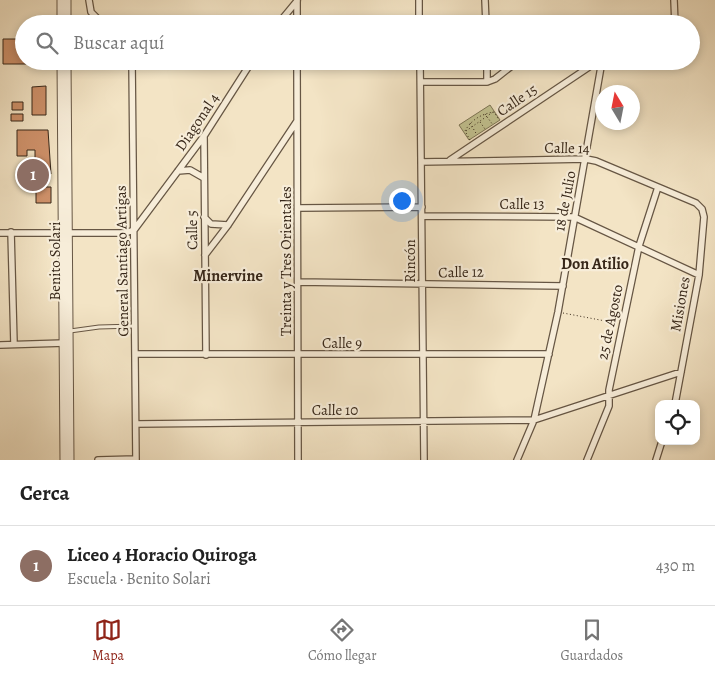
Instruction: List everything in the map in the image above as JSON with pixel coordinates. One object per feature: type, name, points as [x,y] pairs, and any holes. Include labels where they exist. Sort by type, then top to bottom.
[{"type":"street","points":[[61,0],[61,15]]},
{"type":"street","points":[[67,0],[67,15]]},
{"type":"street","points":[[89,0],[91,12],[94,15]]},
{"type":"street","points":[[285,15],[297,0]]},
{"type":"street","points":[[297,0],[297,15]]},
{"type":"street","points":[[419,0],[419,15]]},
{"type":"street","points":[[485,0],[486,15]]},
{"type":"street","points":[[674,0],[675,15]]},
{"type":"street","name":"Benito Solari","points":[[61,70],[69,331],[67,343],[64,460]]},
{"type":"street","name":"Benito Solari","points":[[67,70],[66,233],[70,460]]},
{"type":"street","name":"General Santiago Artigas","points":[[132,70],[136,459]]},
{"type":"street","name":"Diagonal 4","points":[[134,230],[204,136],[246,70]]},
{"type":"street","name":"Treinta y Tres Orientales","points":[[298,70],[298,460]]},
{"type":"street","name":"Rincón","points":[[420,70],[424,460]]},
{"type":"street","points":[[487,70],[487,82]]},
{"type":"street","points":[[421,82],[487,82],[495,79],[506,70]]},
{"type":"street","name":"Calle 15","points":[[450,160],[585,70]]},
{"type":"street","name":"18 de Julio","points":[[517,460],[534,420],[558,312],[601,70]]},
{"type":"street","points":[[206,255],[298,120]]},
{"type":"street","name":"Calle 5","points":[[204,136],[206,355]]},
{"type":"street","name":"Calle 14","points":[[422,162],[586,159],[596,161],[696,203],[702,209]]},
{"type":"street","name":"Diagonal 4","points":[[178,171],[190,170],[204,178]]},
{"type":"street","name":"25 de Agosto","points":[[587,460],[609,406],[608,396],[638,246],[658,188]]},
{"type":"street","points":[[298,208],[422,207]]},
{"type":"street","name":"Misiones","points":[[676,400],[698,275],[704,217],[702,209]]},
{"type":"street","name":"Calle 13","points":[[422,216],[574,217],[698,275]]},
{"type":"street","points":[[204,217],[211,224],[228,225]]},
{"type":"street","points":[[0,232],[125,233],[134,230]]},
{"type":"street","points":[[11,232],[14,344]]},
{"type":"street","name":"Calle 12","points":[[299,282],[563,286]]},
{"type":"street","points":[[0,345],[67,343]]},
{"type":"street","name":"Calle 9","points":[[135,354],[299,356],[549,354]]},
{"type":"street","name":"Calle 10","points":[[136,424],[534,420],[681,372]]},
{"type":"street","points":[[656,460],[661,445]]},
{"type":"street","points":[[98,460],[136,459]]},
{"type":"lane","points":[[69,331],[99,327],[135,326]]},
{"type":"path","points":[[494,112],[503,125]]},
{"type":"path","points":[[465,131],[470,123],[484,113],[494,112]]},
{"type":"path","points":[[465,131],[494,112]]},
{"type":"path","points":[[484,113],[496,129]]},
{"type":"path","points":[[480,122],[488,134]]},
{"type":"path","points":[[470,123],[480,140]]},
{"type":"path","points":[[465,131],[473,145]]},
{"type":"path","points":[[558,312],[623,324]]},
{"type":"green space","points":[[490,105],[500,120],[469,140],[459,125]]},
{"type":"building","points":[[3,39],[15,39],[15,64],[3,64]]},
{"type":"building","points":[[46,86],[46,115],[32,115],[32,87]]},
{"type":"building","points":[[12,102],[23,102],[23,110],[12,110]]},
{"type":"building","points":[[11,114],[23,114],[23,121],[11,121]]},
{"type":"building","points":[[17,130],[48,130],[51,174],[35,174],[35,150],[27,150],[27,156],[17,156]]},
{"type":"building","points":[[36,187],[51,187],[51,203],[36,203]]},
{"type":"place","name":"Liceo 4 Horacio Quiroga","points":[[33,175]]},
{"type":"district","name":"Don Atilio","points":[[595,264]]},
{"type":"district","name":"Minervine","points":[[228,276]]}]
